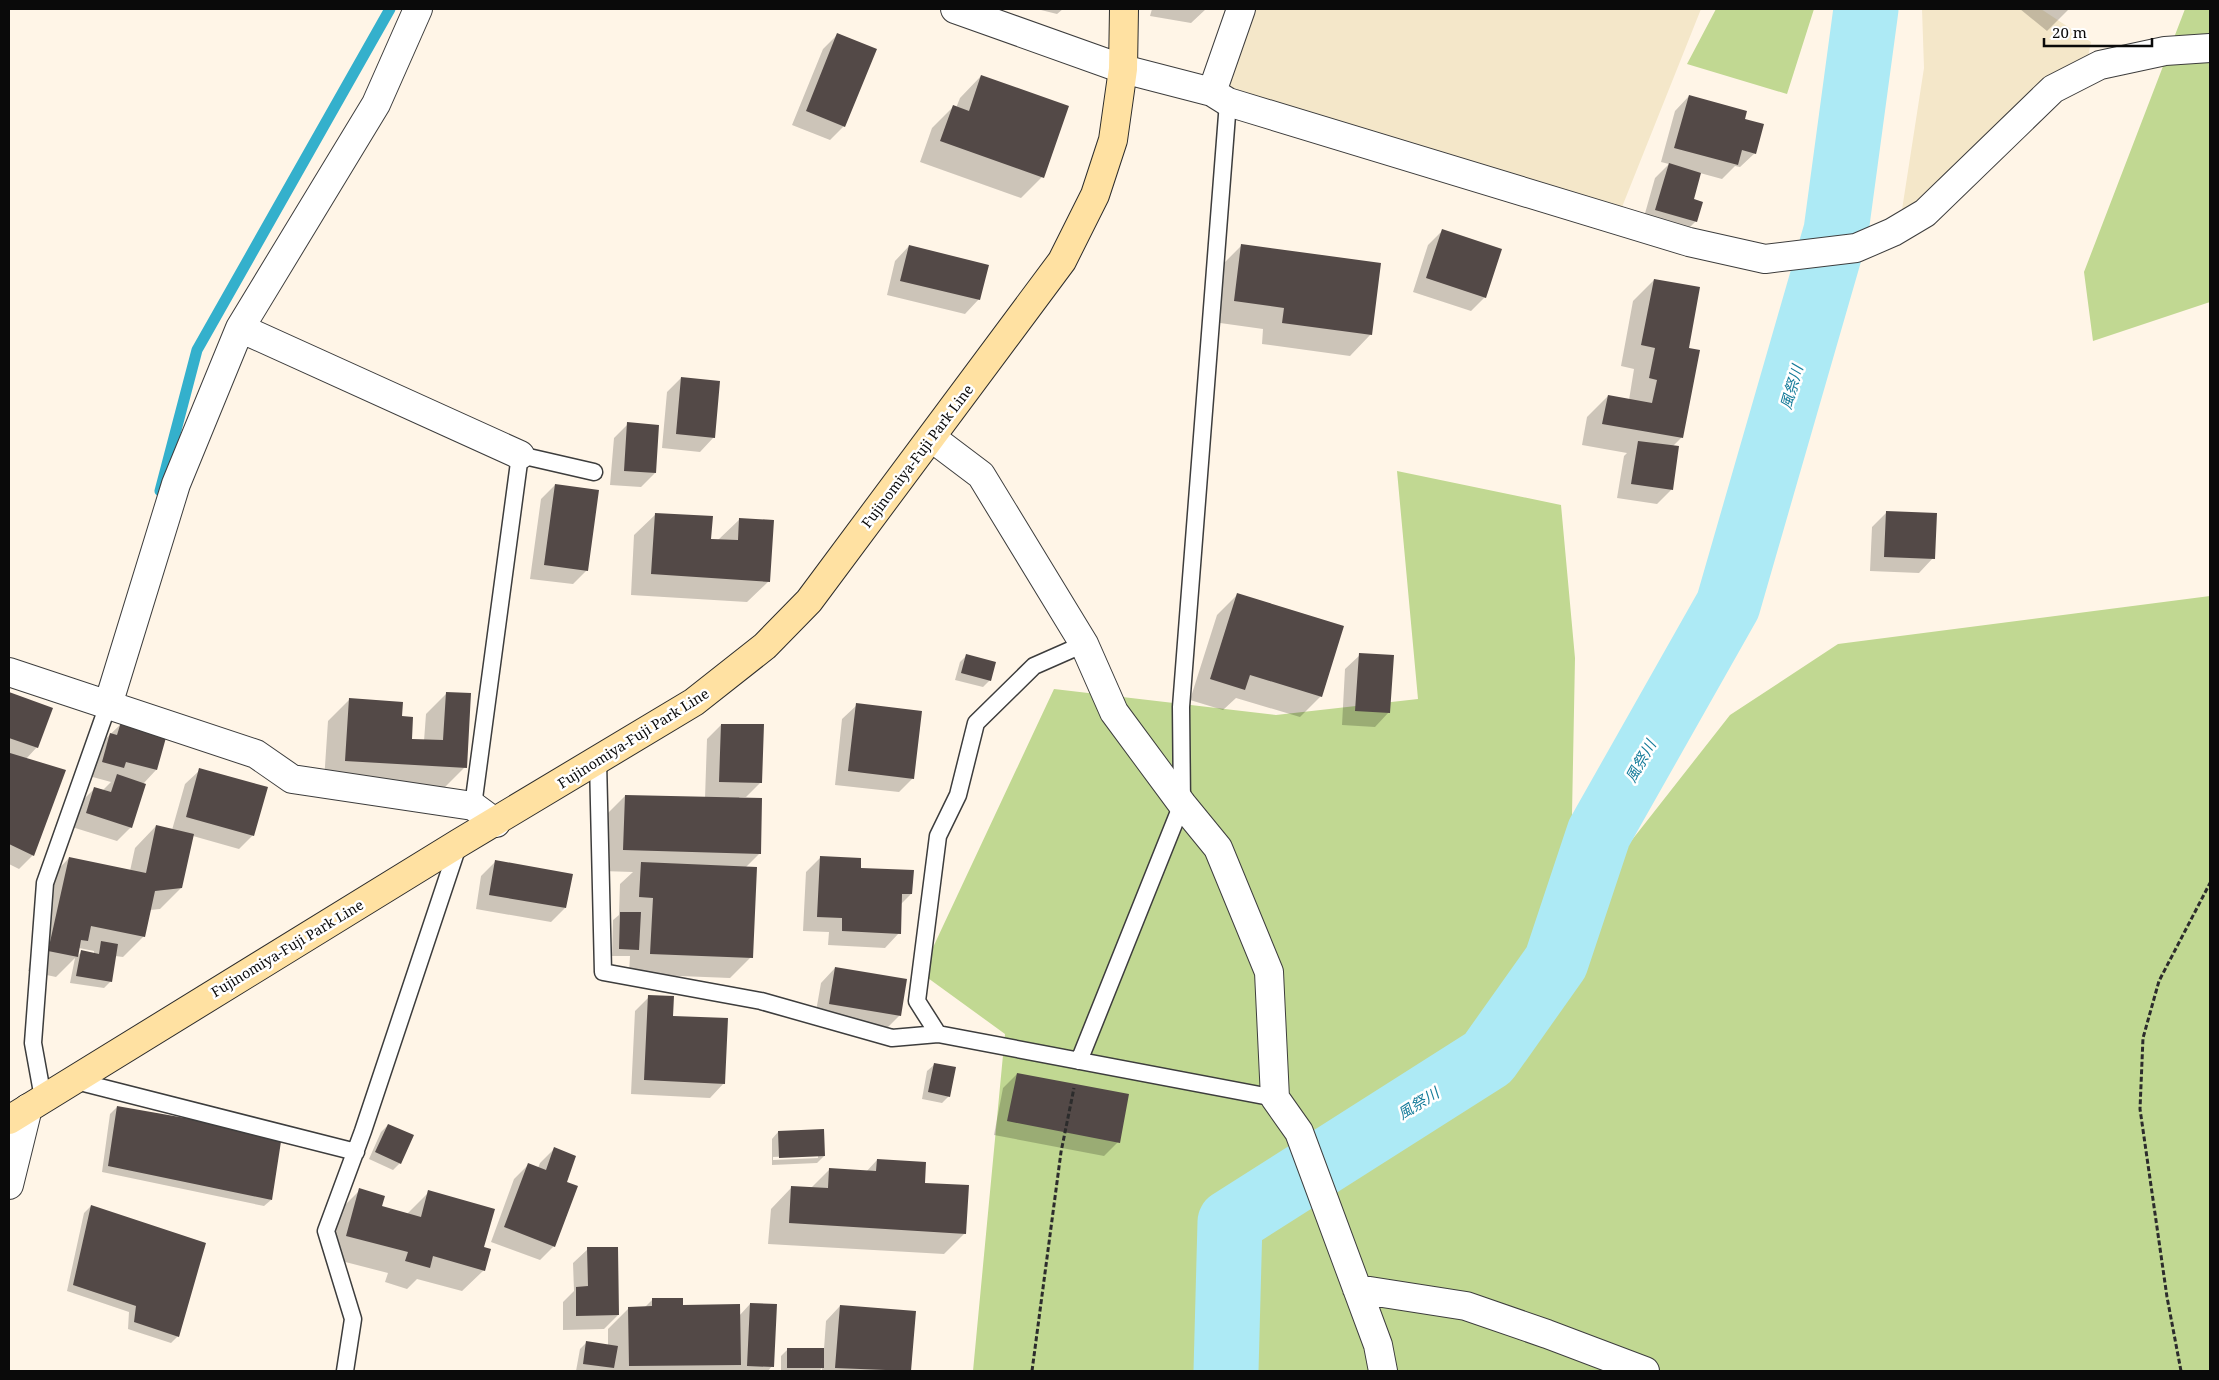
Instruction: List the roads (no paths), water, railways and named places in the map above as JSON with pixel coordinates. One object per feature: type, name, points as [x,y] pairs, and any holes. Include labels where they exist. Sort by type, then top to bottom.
[{"type":"main road","name":"Fujinomiya-Fuji Park Line","points":[[20,1113],[459,843],[496,823],[694,702],[765,646],[809,601],[1062,261],[1095,195],[1113,140],[1123,69],[1124,9]]},
{"type":"street","points":[[108,705],[176,484],[240,328],[376,104],[418,9]]},
{"type":"street","points":[[955,9],[1123,69],[1220,97],[1689,242],[1765,259],[1856,248],[1899,229],[1925,213],[2053,89],[2100,64],[2165,50],[2210,48]]},
{"type":"street","points":[[1220,97],[1241,9]]},
{"type":"street","points":[[240,328],[520,455]]},
{"type":"street","points":[[932,438],[980,475],[1084,644],[1114,712],[1182,804],[1218,848],[1269,972],[1275,1098],[1299,1132],[1378,1345],[1383,1371]]},
{"type":"street","points":[[9,672],[256,754],[292,779],[473,806],[496,823]]},
{"type":"street","points":[[9,1185],[20,1113]]},
{"type":"street","points":[[1357,1289],[1466,1306],[1548,1334],[1645,1371]]},
{"type":"lane","points":[[1080,1061],[1182,804],[1181,707],[1220,97]]},
{"type":"lane","points":[[473,806],[520,455],[594,472]]},
{"type":"lane","points":[[938,1034],[917,1001],[918,992],[938,836],[958,795],[976,723],[1034,666],[1084,644]]},
{"type":"lane","points":[[20,1113],[33,1043],[45,883],[108,705]]},
{"type":"lane","points":[[598,761],[603,972],[761,1001],[892,1038],[938,1034],[1275,1098]]},
{"type":"lane","points":[[345,1371],[353,1319],[326,1230],[356,1152],[459,843]]},
{"type":"lane","points":[[72,1080],[356,1152]]},
{"type":"waterway","points":[[160,491],[197,350],[390,9]]},
{"type":"waterway","name":"風祭川","points":[[1226,1371],[1230,1222],[1488,1058],[1556,962],[1599,833],[1728,605],[1836,231],[1866,9]]}]
